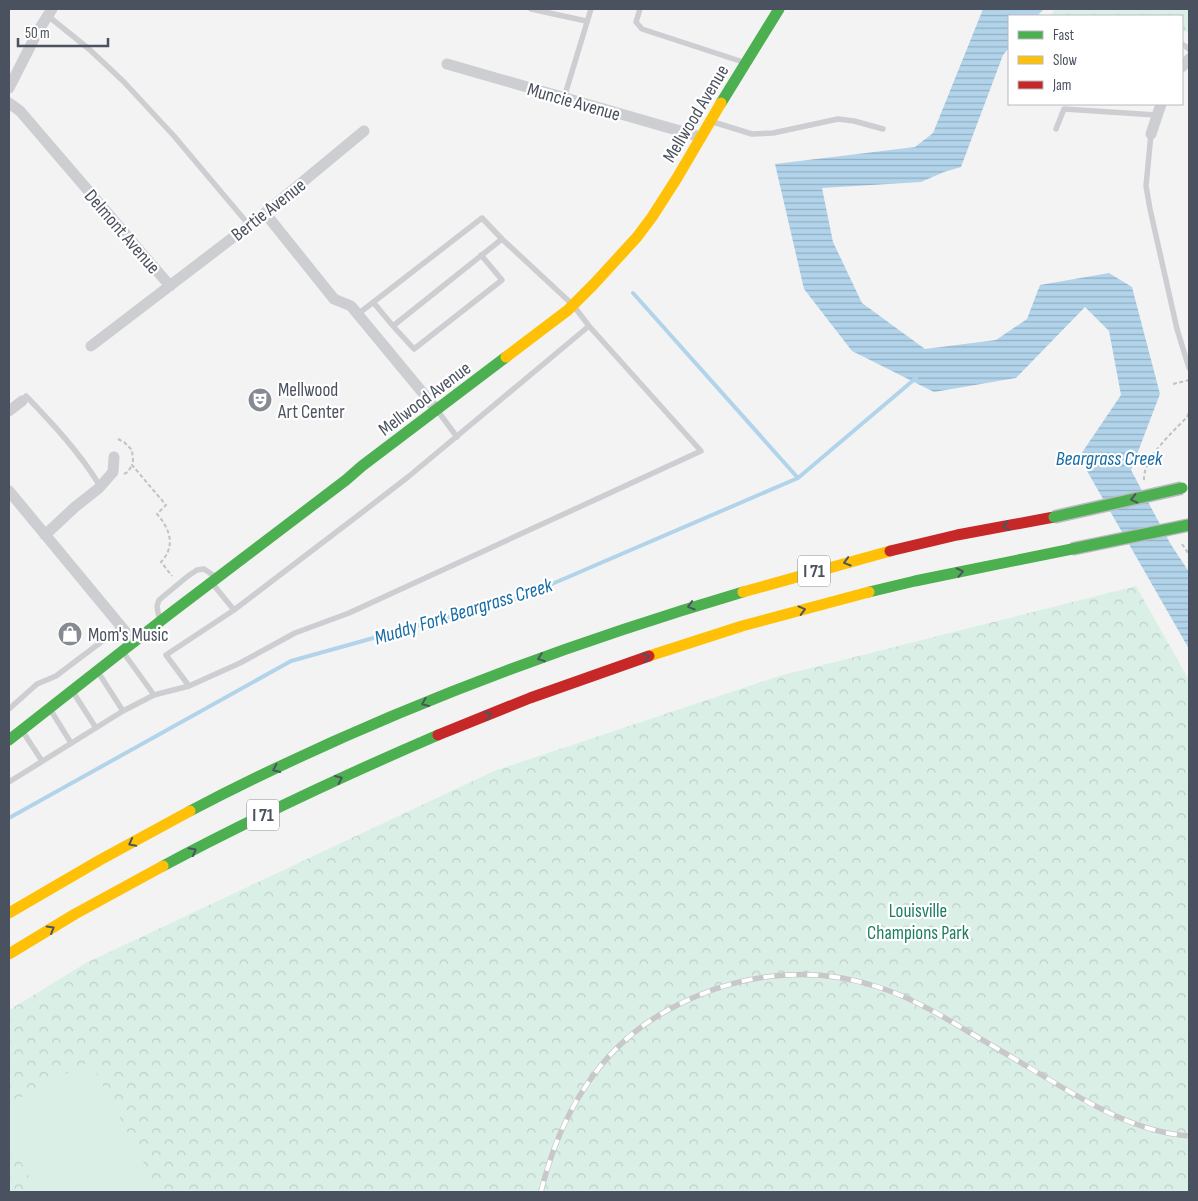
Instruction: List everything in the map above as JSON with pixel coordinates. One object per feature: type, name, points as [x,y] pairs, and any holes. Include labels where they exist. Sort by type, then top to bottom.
[{"type":"main road","name":"Mellwood Avenue","points":[[9,740],[159,622],[573,305],[637,237],[652,217],[711,121],[722,99],[780,9]]},
{"type":"main road","name":"I 71","points":[[9,913],[102,858],[257,778],[376,723],[503,672],[628,626],[862,558],[942,538],[1054,517],[1186,487]]},
{"type":"main road","name":"I 71","points":[[9,954],[130,884],[238,827],[315,790],[386,758],[600,673],[672,648],[846,598],[914,581],[1189,525]]},
{"type":"street","points":[[9,88],[38,31],[50,12]]},
{"type":"street","name":"Muncie Avenue","points":[[446,64],[700,137]]},
{"type":"street","name":"Delmont Avenue","points":[[9,103],[20,111],[170,286],[91,346]]},
{"type":"street","points":[[1151,134],[1161,105]]},
{"type":"street","name":"Bertie Avenue","points":[[170,286],[265,213],[364,132]]},
{"type":"street","points":[[265,213],[334,299],[351,306],[437,410]]},
{"type":"street","points":[[9,411],[22,401]]},
{"type":"street","points":[[46,535],[113,472],[114,457]]},
{"type":"street","points":[[9,491],[134,642]]},
{"type":"lane","points":[[531,9],[586,21]]},
{"type":"lane","points":[[564,98],[591,9]]},
{"type":"lane","points":[[640,9],[636,22],[642,29],[745,63]]},
{"type":"lane","points":[[50,12],[124,82],[174,136],[249,225]]},
{"type":"lane","points":[[1056,129],[1064,108],[1156,115]]},
{"type":"lane","points":[[711,121],[752,134],[773,133],[838,120],[854,121],[883,129]]},
{"type":"lane","points":[[1151,134],[1146,186],[1178,330],[1189,368]]},
{"type":"lane","points":[[9,782],[123,711],[154,695],[189,686],[240,663],[295,633],[349,613],[701,451],[589,326],[573,305],[482,218],[358,314]]},
{"type":"lane","points":[[393,326],[502,239]]},
{"type":"lane","points":[[373,302],[414,349],[502,280],[482,255]]},
{"type":"lane","points":[[189,686],[166,655],[234,610],[360,514],[589,326]]},
{"type":"lane","points":[[22,401],[26,396],[54,425],[88,467],[100,486]]},
{"type":"lane","points":[[437,410],[456,437]]},
{"type":"lane","points":[[159,622],[157,606],[159,600],[188,576],[204,568],[210,571],[234,610]]},
{"type":"lane","points":[[9,708],[37,684],[56,676],[121,627]]},
{"type":"lane","points":[[123,652],[154,695]]},
{"type":"lane","points":[[98,671],[123,711]]},
{"type":"lane","points":[[72,691],[96,728]]},
{"type":"lane","points":[[49,708],[71,743]]},
{"type":"lane","points":[[22,730],[42,762]]},
{"type":"path","points":[[1173,384],[1189,380]]},
{"type":"path","points":[[118,439],[132,450],[132,465],[166,505],[157,514],[166,525],[169,536],[169,546],[161,562],[174,578]]},
{"type":"green space","points":[[1055,9],[1189,9],[1189,32],[1183,31],[1183,15],[1051,15]]},
{"type":"green space","name":"Louisville Champions Park","points":[[1136,586],[1189,680],[1189,1192],[9,1192],[9,1010],[86,963],[494,771],[779,676]]},
{"type":"green space","points":[[90,1061],[159,1192],[37,1192],[9,1139],[9,1104]]},
{"type":"water","name":"Beargrass Creek","points":[[983,9],[1044,9],[1038,15],[1008,15],[1008,49],[1003,55],[961,167],[921,182],[822,188],[833,242],[862,303],[925,349],[996,340],[1027,319],[1040,285],[1109,273],[1132,287],[1160,394],[1131,470],[1170,543],[1189,572],[1189,649],[1079,457],[1121,395],[1109,331],[1085,307],[1016,378],[934,392],[852,351],[804,289],[775,164],[915,147],[933,133]]},
{"type":"waterway","points":[[633,293],[798,478]]},
{"type":"waterway","name":"Muddy Fork Beargrass Creek","points":[[9,818],[291,661],[524,596],[798,478],[916,378]]},
{"type":"railway","points":[[541,1192],[549,1164],[571,1111],[603,1063],[622,1043],[645,1024],[694,997],[745,981],[772,976],[825,976],[852,980],[890,991],[935,1012],[1099,1108],[1152,1129],[1170,1134],[1189,1136]]},
{"type":"traffic: fast","points":[[721,103],[779,9]]},
{"type":"traffic: fast","points":[[9,740],[167,616],[506,357]]},
{"type":"traffic: fast","points":[[1054,517],[1182,488]]},
{"type":"traffic: fast","points":[[1072,549],[1189,525]]},
{"type":"traffic: fast","points":[[869,592],[1072,549]]},
{"type":"traffic: fast","points":[[190,811],[256,777],[324,746],[461,688],[601,637],[743,592]]},
{"type":"traffic: fast","points":[[163,866],[299,798],[438,735]]},
{"type":"traffic: slow","points":[[506,357],[568,310],[637,237],[677,178],[721,103]]},
{"type":"traffic: slow","points":[[743,592],[890,551]]},
{"type":"traffic: slow","points":[[649,656],[742,626],[869,592]]},
{"type":"traffic: slow","points":[[9,913],[190,811]]},
{"type":"traffic: slow","points":[[9,954],[75,914],[163,866]]},
{"type":"traffic: jam","points":[[890,551],[957,535],[1054,517]]},
{"type":"traffic: jam","points":[[438,735],[530,698],[649,656]]},
{"type":"place","name":"Mellwood Art Center","points":[[260,400]]},
{"type":"place","name":"Mom's Music","points":[[70,634]]}]
